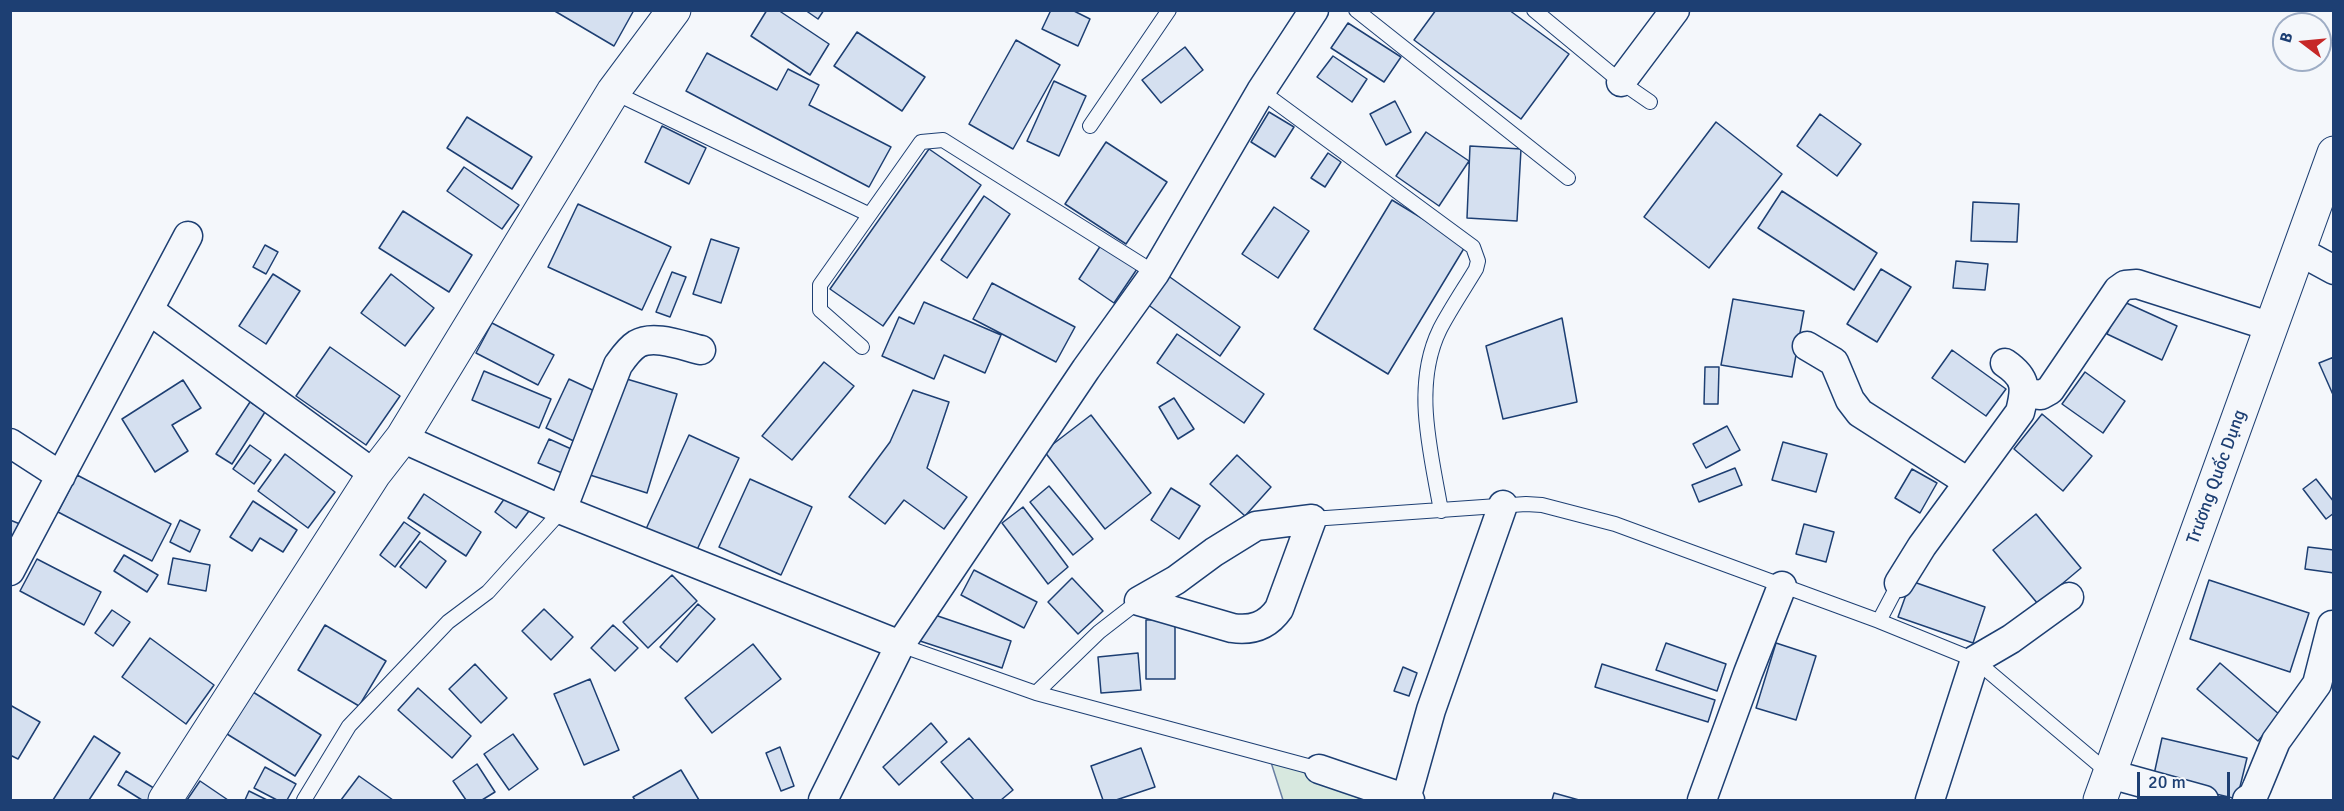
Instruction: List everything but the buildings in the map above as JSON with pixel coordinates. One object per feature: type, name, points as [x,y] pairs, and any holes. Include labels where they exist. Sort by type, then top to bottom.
[{"type":"street","points":[[165,801],[374,474],[402,438],[613,92],[674,10]]},
{"type":"street","points":[[822,801],[900,645],[1086,369],[1155,273],[1261,91],[1314,10]]},
{"type":"street","points":[[1621,82],[1674,10]]},
{"type":"street","name":"Trương Quốc Dụng","points":[[2105,787],[2334,153]]},
{"type":"street","points":[[10,571],[188,236]]},
{"type":"street","points":[[2299,251],[2334,270]]},
{"type":"street","points":[[2025,393],[2041,395],[2050,390],[2118,290],[2125,285],[2137,284],[2272,327]]},
{"type":"street","points":[[148,310],[374,474]]},
{"type":"street","points":[[562,510],[618,366],[629,350],[638,344],[650,341],[701,350]]},
{"type":"street","points":[[1807,346],[1834,362],[1850,400],[1860,413],[1968,482]]},
{"type":"street","points":[[1899,583],[1922,546],[2020,412],[2025,393],[2022,379],[2005,363]]},
{"type":"street","points":[[402,438],[562,510],[900,645]]},
{"type":"street","points":[[10,443],[61,476]]},
{"type":"street","points":[[1319,769],[1408,800],[1431,710],[1503,505]]},
{"type":"street","points":[[1312,519],[1279,609],[1260,627],[1244,630],[1232,628],[1139,602],[1256,526],[1312,519]]},
{"type":"street","points":[[1701,801],[1782,586]]},
{"type":"street","points":[[1930,801],[1975,660],[2011,639],[2069,597]]},
{"type":"street","points":[[2247,801],[2258,787],[2276,741],[2317,684],[2332,625]]},
{"type":"street","points":[[2105,787],[2204,801]]},
{"type":"lane","points":[[1090,126],[1169,10]]},
{"type":"lane","points":[[1356,10],[1568,177]]},
{"type":"lane","points":[[1534,10],[1621,82],[1650,102]]},
{"type":"lane","points":[[1261,91],[1473,247],[1478,261],[1476,269],[1440,330],[1432,350],[1425,384],[1425,418],[1441,511]]},
{"type":"lane","points":[[613,92],[868,214]]},
{"type":"lane","points":[[862,347],[820,310],[820,285],[921,142],[943,140],[1155,273]]},
{"type":"lane","points":[[1312,519],[1503,505],[1542,505],[1615,524],[1879,621],[1975,660],[2105,787]]},
{"type":"lane","points":[[304,801],[349,726],[448,622],[488,592],[562,510]]},
{"type":"lane","points":[[1879,621],[1899,583]]},
{"type":"lane","points":[[1036,693],[1099,632],[1139,602]]},
{"type":"lane","points":[[900,645],[1036,693],[1319,769]]},
{"type":"shaded area","points":[[1269,756],[1363,800],[1283,800]]}]
